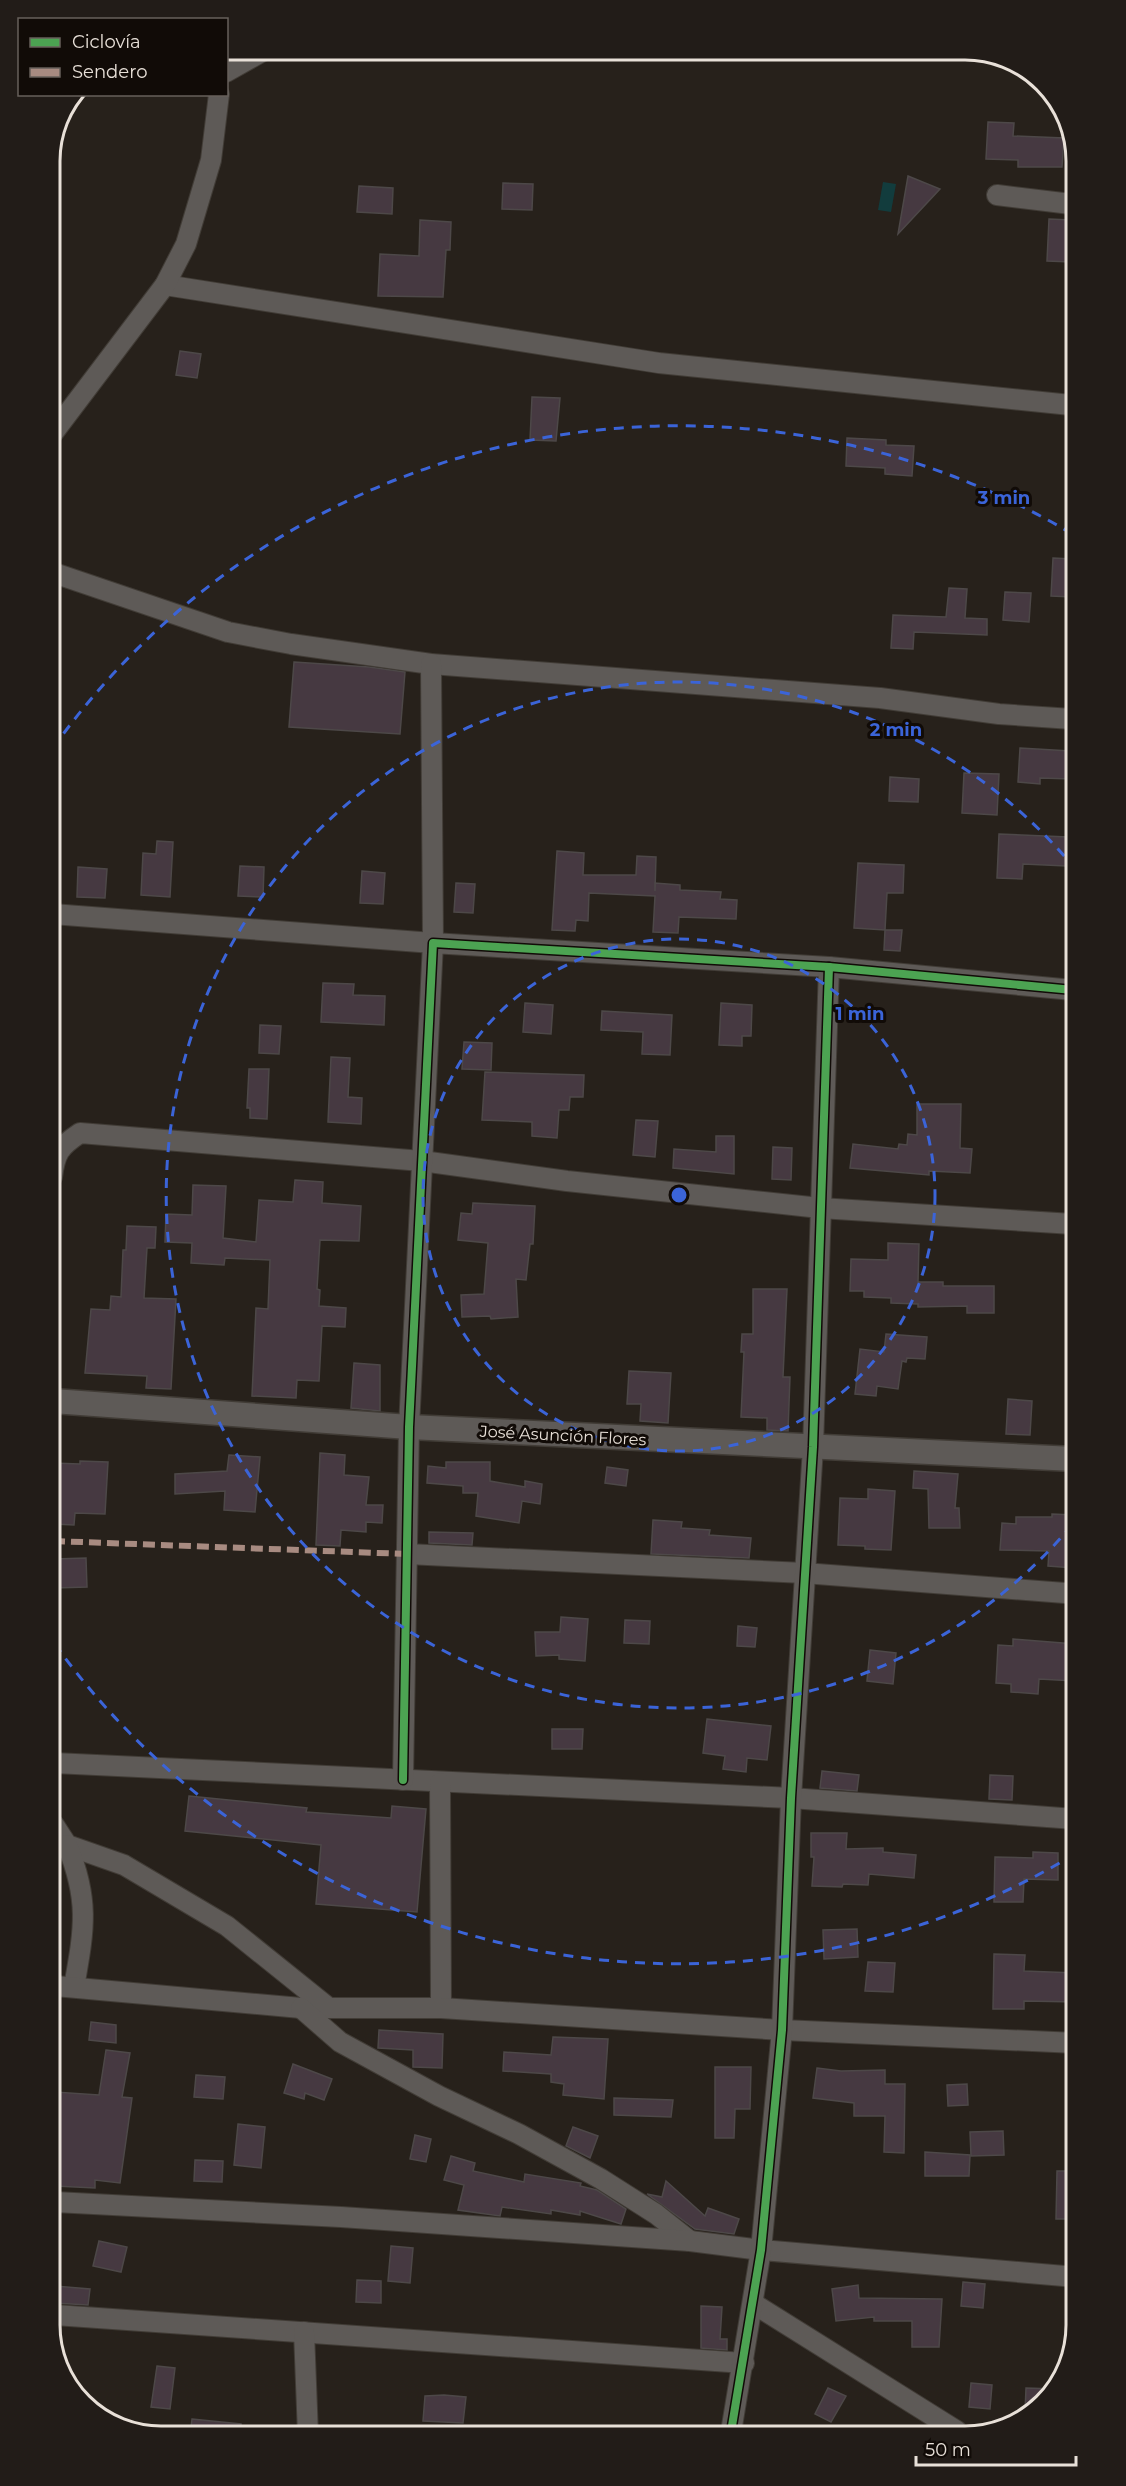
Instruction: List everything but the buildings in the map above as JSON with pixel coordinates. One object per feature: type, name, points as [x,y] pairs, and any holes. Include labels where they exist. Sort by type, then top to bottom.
[{"type":"street","points":[[228,71],[247,60]]},
{"type":"street","points":[[60,424],[165,285],[186,244],[211,160],[219,96]]},
{"type":"street","points":[[997,195],[1066,203]]},
{"type":"street","points":[[165,285],[659,363],[1066,404]]},
{"type":"street","points":[[60,575],[228,632],[291,645],[431,664],[880,698],[999,714],[1066,718]]},
{"type":"street","points":[[403,1780],[409,1427],[433,943],[431,664]]},
{"type":"street","points":[[60,915],[433,943],[829,967],[1066,989]]},
{"type":"street","points":[[733,2426],[761,2250],[782,2030],[791,1798],[813,1447],[829,967]]},
{"type":"street","points":[[60,1149],[65,1142],[80,1133],[422,1161],[567,1181],[820,1208],[1066,1223]]},
{"type":"street","name":"José Asunción Flores","points":[[60,1402],[409,1427],[1066,1459]]},
{"type":"street","points":[[407,1554],[804,1573],[1065,1593]]},
{"type":"street","points":[[60,1763],[791,1798],[1066,1818]]},
{"type":"street","points":[[440,1783],[441,2008]]},
{"type":"street","points":[[60,1834],[67,1845],[76,1869],[84,1906],[82,1942],[64,1986],[301,2008],[441,2008],[782,2030],[1066,2043]]},
{"type":"street","points":[[67,1845],[124,1865],[196,1906],[261,1951],[329,2008]]},
{"type":"street","points":[[301,2008],[339,2042],[439,2096],[519,2134],[601,2179],[656,2214],[690,2241]]},
{"type":"street","points":[[60,2202],[341,2217],[690,2241],[761,2250],[1066,2276]]},
{"type":"street","points":[[754,2304],[949,2426]]},
{"type":"street","points":[[60,2315],[744,2363]]},
{"type":"street","points":[[304,2332],[308,2426]]},
{"type":"water","points":[[883,182],[896,184],[891,212],[878,210]]},
{"type":"marked path","points":[[60,1541],[407,1554]]},
{"type":"cycle path","points":[[403,1780],[409,1427],[433,943],[829,967],[1066,989]]},
{"type":"cycle path","points":[[732,2426],[761,2250],[782,2030],[791,1798],[813,1447],[829,967]]}]
